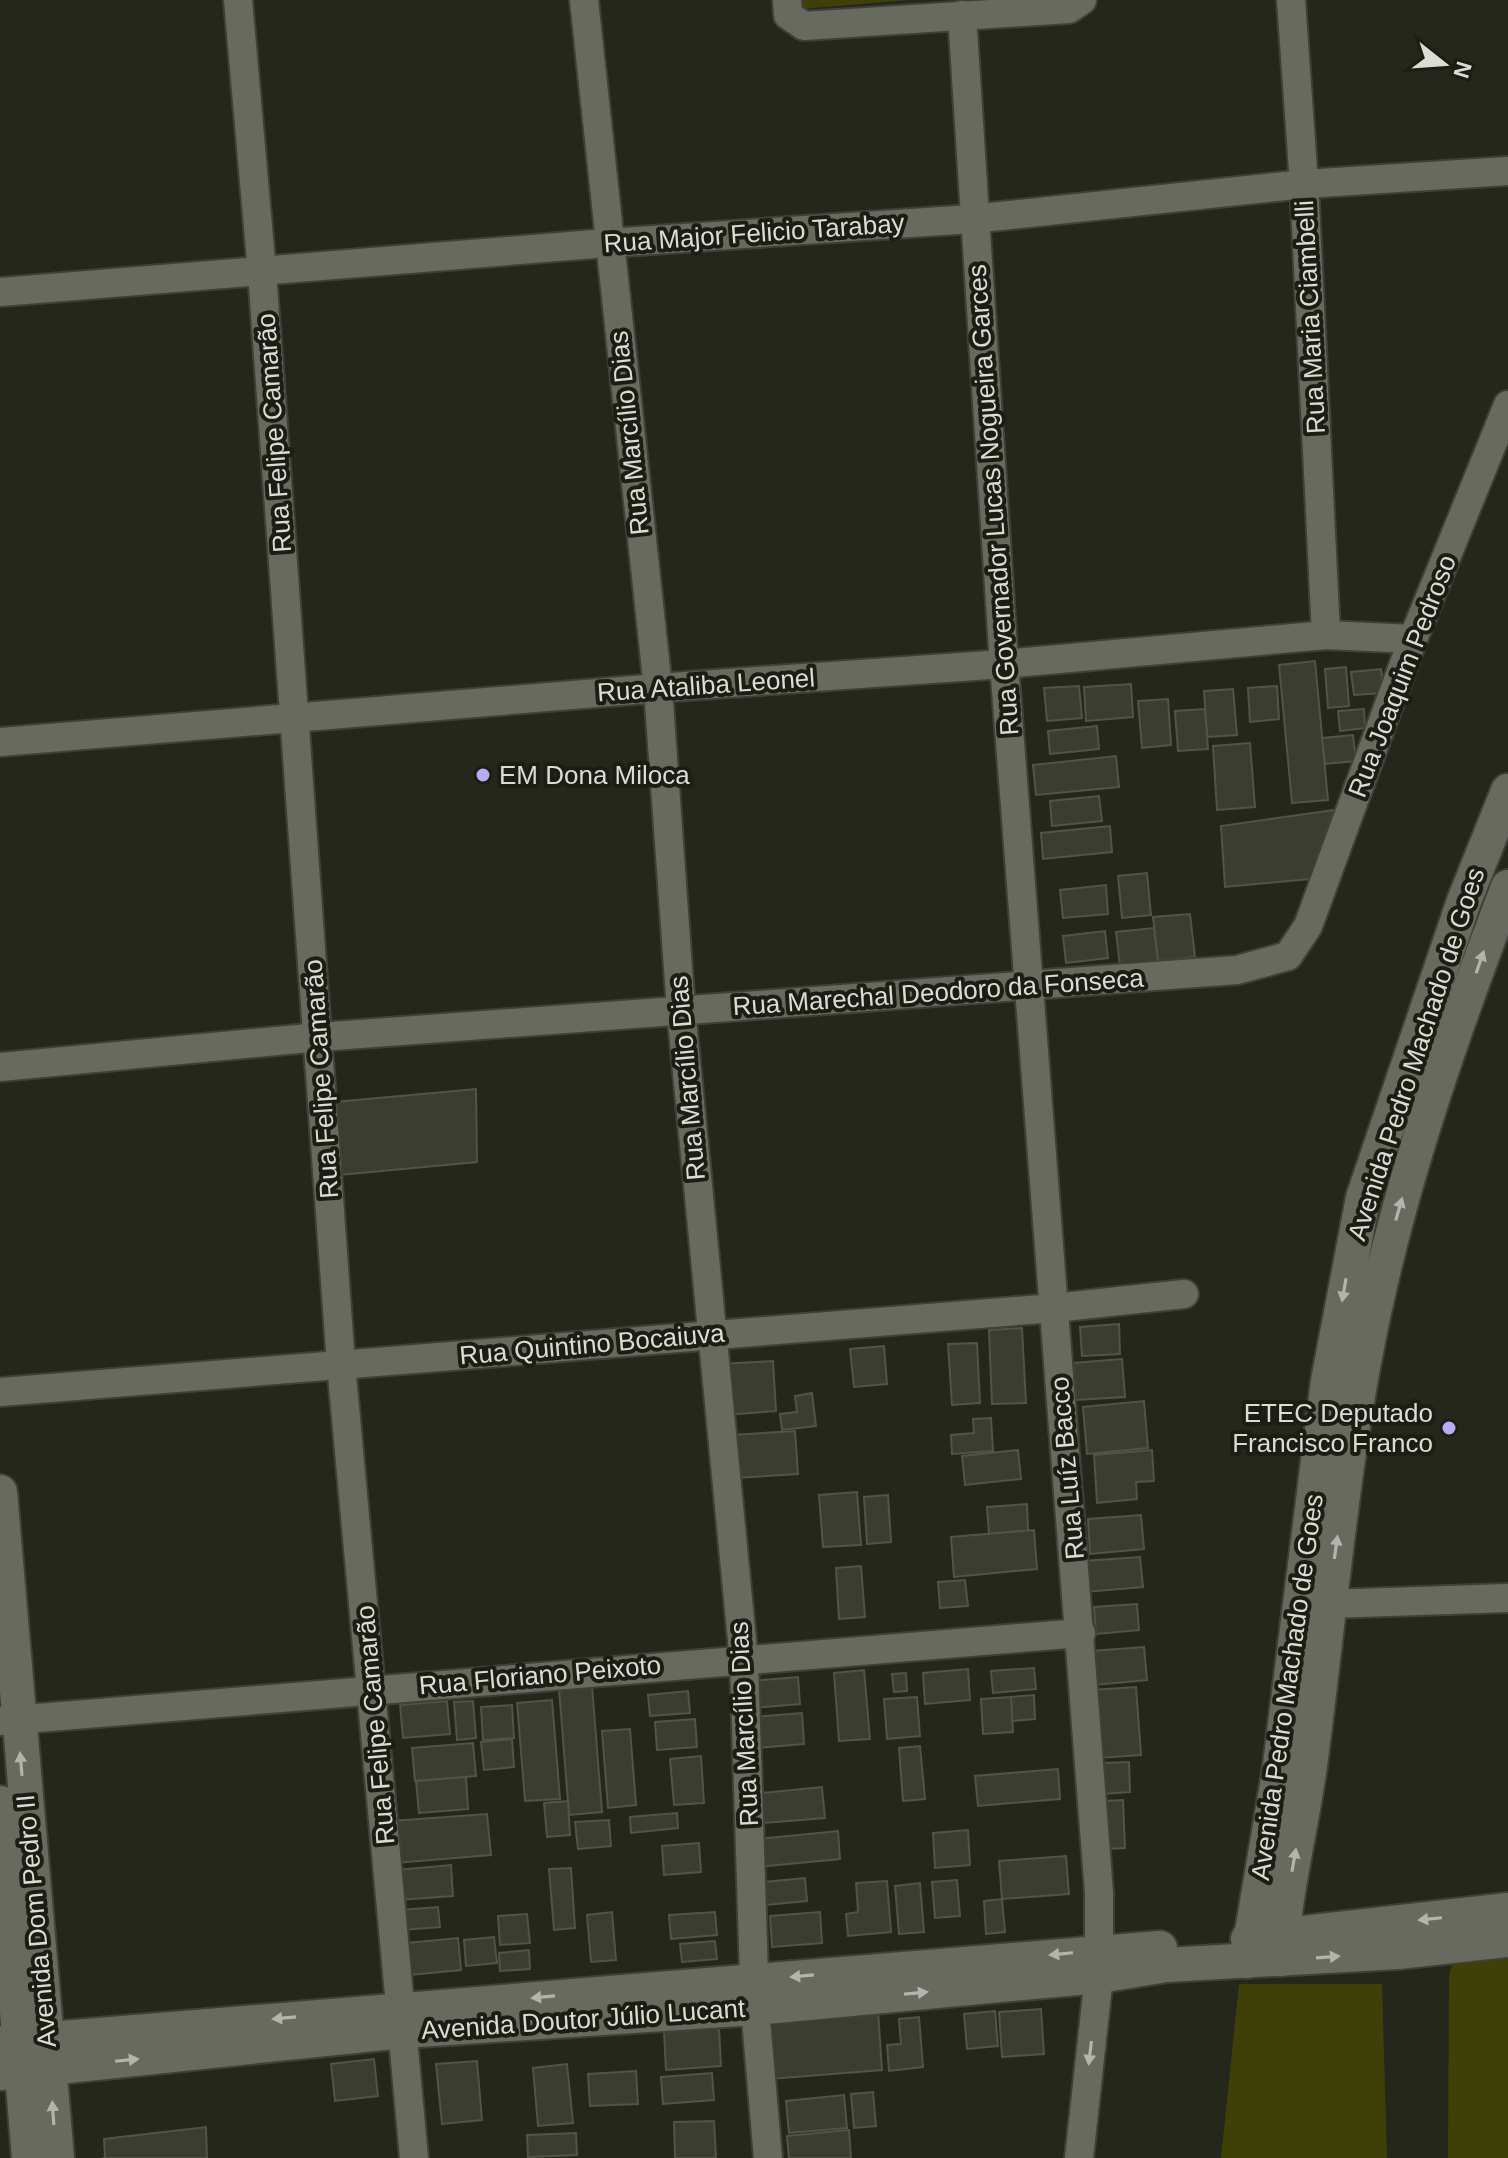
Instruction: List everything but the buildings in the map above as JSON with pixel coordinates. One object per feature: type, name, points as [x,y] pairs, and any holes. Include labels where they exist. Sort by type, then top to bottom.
[{"type":"street","name":"Rua Felipe Camarão","points":[[238,0],[262,272],[341,1364],[414,2158]]},
{"type":"street","name":"Rua Marcílio Dias","points":[[584,0],[607,243],[658,688],[681,1010],[744,1661],[755,1994],[768,2158]]},
{"type":"street","points":[[787,0],[788,15],[804,26],[1069,9],[1082,0]]},
{"type":"street","name":"Rua Maria Ciambelli","points":[[1291,0],[1304,184],[1326,635]]},
{"type":"street","name":"Rua Governador Lucas Nogueira Garces","points":[[962,15],[972,219],[1031,985]]},
{"type":"street","name":"Rua Major Felicio Tarabay","points":[[0,292],[607,243],[972,219],[1304,184],[1508,171]]},
{"type":"street","name":"Rua Joaquim Pedroso","points":[[1298,947],[1413,639],[1508,405]]},
{"type":"street","name":"Rua Ataliba Leonel","points":[[0,742],[658,688],[1004,664],[1326,635],[1413,639]]},
{"type":"street","name":"Avenida Pedro Machado de Goes","points":[[1265,1949],[1281,1757],[1328,1381],[1363,1198],[1464,901],[1508,791]]},
{"type":"street","name":"Avenida Pedro Machado de Goes","points":[[1265,1949],[1312,1752],[1328,1604],[1362,1373],[1395,1222],[1453,1040],[1508,887]]},
{"type":"street","name":"Rua Marechal Deodoro da Fonseca","points":[[0,1067],[319,1037],[1237,970],[1274,962],[1298,947]]},
{"type":"street","name":"Rua Luíz Bacco","points":[[1031,985],[1099,1893],[1099,1963],[1079,2158]]},
{"type":"street","name":"Rua Quintino Bocaiuva","points":[[0,1392],[1054,1308],[1184,1294]]},
{"type":"street","name":"Avenida Dom Pedro II","points":[[0,1492],[29,2158]]},
{"type":"street","points":[[1328,1604],[1508,1598]]},
{"type":"street","name":"Rua Floriano Peixoto","points":[[9,1721],[372,1688],[1081,1633]]},
{"type":"street","name":"Avenida Dom Pedro II","points":[[0,1803],[23,2056],[57,2158]]},
{"type":"street","points":[[1265,1949],[1508,1910]]},
{"type":"street","points":[[1265,1949],[1508,1940]]},
{"type":"street","name":"Avenida Doutor Júlio Lucant","points":[[23,2056],[402,2020],[755,1994],[1265,1949]]},
{"type":"shaded area","points":[[800,0],[909,0],[801,9]]},
{"type":"shaded area","points":[[1508,1950],[1508,2158],[1448,2158],[1449,1976],[1455,1952]]},
{"type":"shaded area","points":[[1239,1984],[1382,1984],[1387,2158],[1221,2158]]},
{"type":"place","name":"EM Dona Miloca","points":[[483,775]]},
{"type":"place","name":"ETEC Deputado Francisco Franco","points":[[1449,1428]]}]
